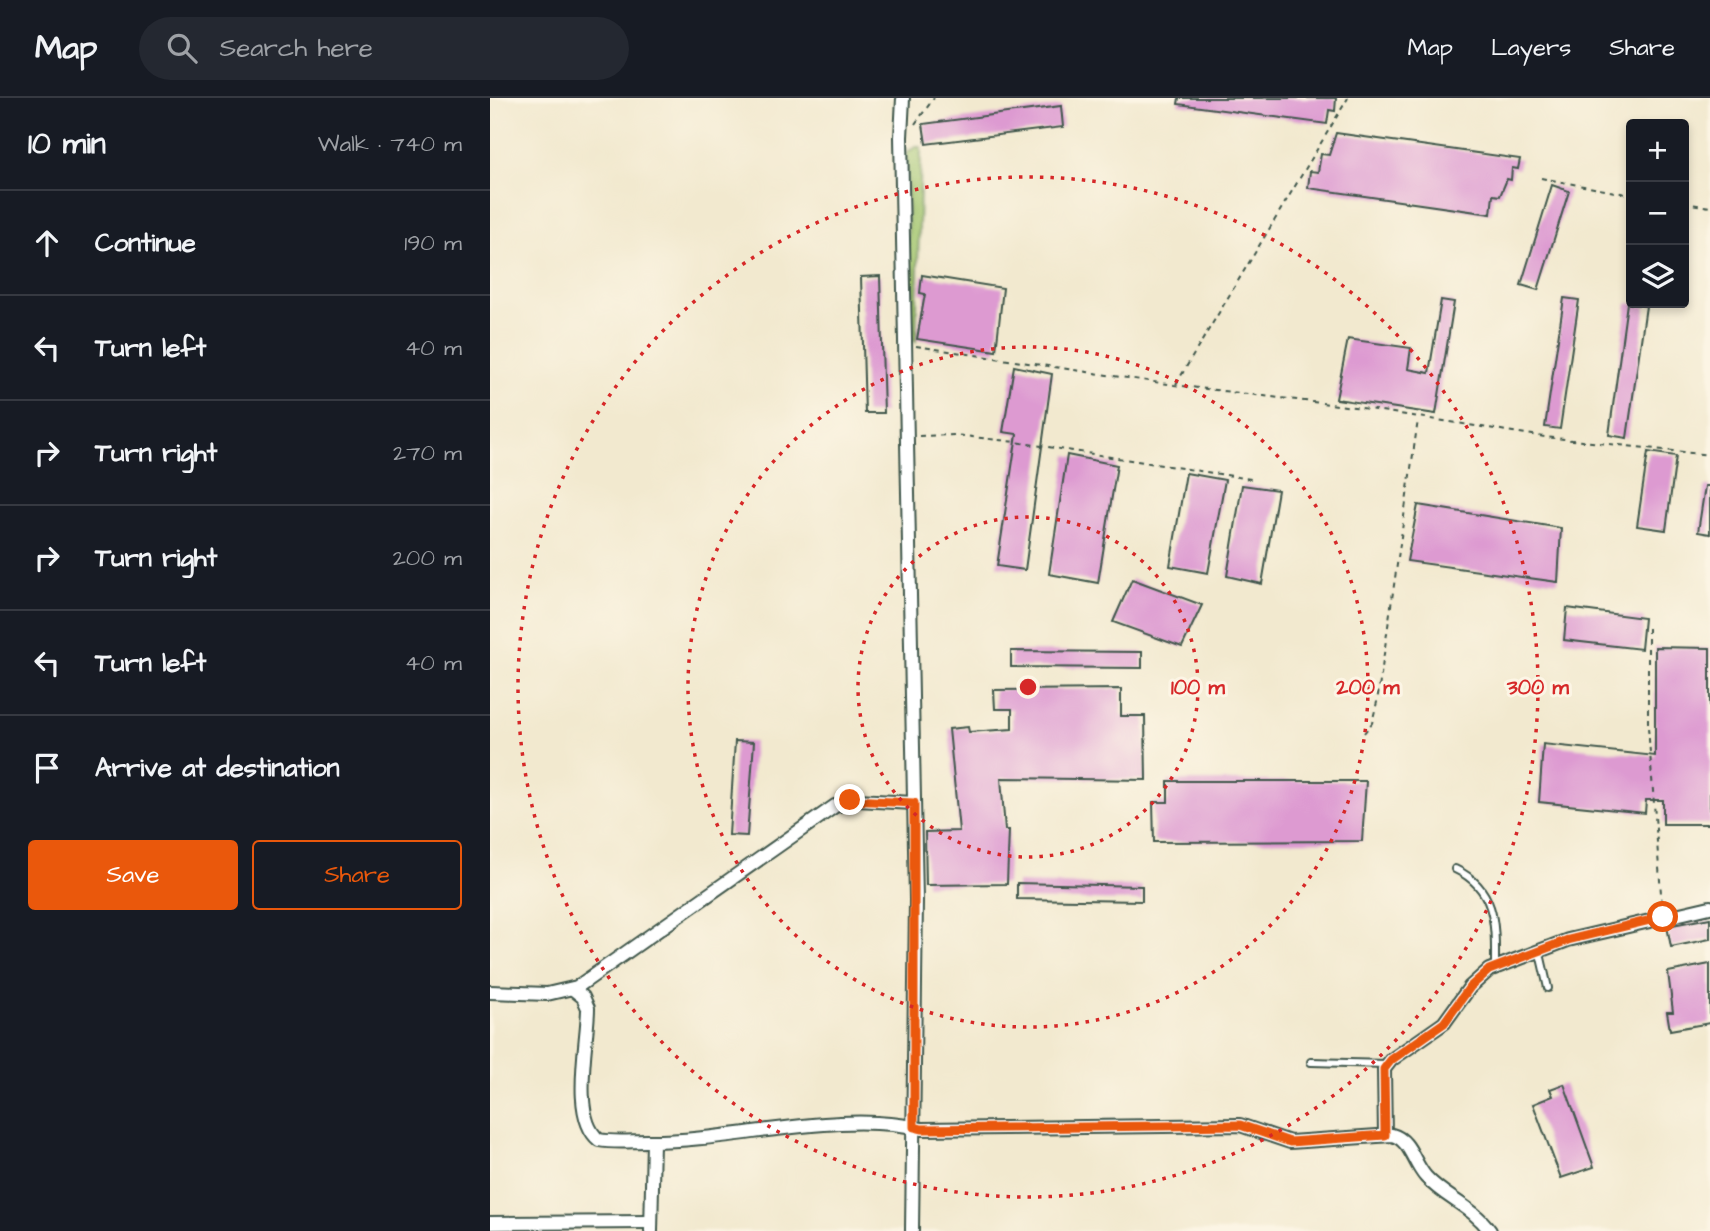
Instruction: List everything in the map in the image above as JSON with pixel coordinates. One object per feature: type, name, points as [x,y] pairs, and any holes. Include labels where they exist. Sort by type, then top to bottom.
[{"type":"street","points":[[903,98],[901,137],[914,803],[912,1231]]},
{"type":"street","points":[[490,992],[547,993],[573,989],[835,806],[857,800],[914,803]]},
{"type":"street","points":[[1385,1135],[1383,1074],[1388,1064],[1444,1023],[1470,987],[1495,967],[1539,949],[1663,917],[1710,908]]},
{"type":"street","points":[[573,989],[583,997],[588,1008],[582,1101],[584,1117],[593,1135],[604,1141],[653,1142],[823,1126],[901,1124],[914,1127],[1240,1125],[1274,1138],[1300,1142],[1385,1135],[1402,1139],[1426,1177],[1471,1209],[1490,1231]]},
{"type":"street","points":[[490,1223],[651,1227],[653,1142]]},
{"type":"lane","points":[[1455,869],[1490,904],[1494,916],[1495,967]]},
{"type":"lane","points":[[1539,949],[1548,988]]},
{"type":"lane","points":[[1311,1062],[1388,1064]]},
{"type":"path","points":[[914,125],[934,98]]},
{"type":"path","points":[[1176,385],[1348,98]]},
{"type":"path","points":[[1541,178],[1626,194]]},
{"type":"path","points":[[1689,204],[1710,207]]},
{"type":"path","points":[[905,344],[1176,385],[1362,408],[1545,438],[1710,455]]},
{"type":"path","points":[[1364,733],[1372,723],[1377,702],[1418,419]]},
{"type":"path","points":[[908,438],[944,435],[1016,442],[1251,479]]},
{"type":"path","points":[[1648,628],[1648,727],[1663,917]]},
{"type":"green space","points":[[921,147],[916,342],[909,337],[907,152]]},
{"type":"building","points":[[1179,98],[1336,98],[1335,111],[1329,110],[1327,124],[1178,104]]},
{"type":"building","points":[[1061,106],[1063,127],[926,144],[923,124]]},
{"type":"building","points":[[1336,133],[1520,159],[1518,169],[1512,168],[1511,180],[1507,179],[1500,196],[1493,195],[1491,214],[1308,188],[1310,171],[1318,172],[1321,154],[1329,155]]},
{"type":"building","points":[[1552,185],[1569,191],[1538,290],[1521,285]]},
{"type":"building","points":[[922,275],[1003,288],[996,351],[917,339],[925,294],[920,293]]},
{"type":"building","points":[[880,276],[884,413],[865,413],[861,277]]},
{"type":"building","points":[[1564,298],[1579,300],[1560,429],[1545,427]]},
{"type":"building","points":[[1441,300],[1454,302],[1436,414],[1336,399],[1348,339],[1411,348],[1408,369],[1429,373]]},
{"type":"building","points":[[1626,308],[1646,308],[1627,438],[1609,435]]},
{"type":"building","points":[[1014,366],[1052,374],[1025,570],[997,566],[1017,434],[1003,432]]},
{"type":"building","points":[[1648,452],[1676,456],[1666,530],[1637,526]]},
{"type":"building","points":[[1067,455],[1117,465],[1098,583],[1049,574]]},
{"type":"building","points":[[1186,473],[1225,480],[1208,573],[1170,566]]},
{"type":"building","points":[[1242,485],[1278,490],[1262,584],[1227,576]]},
{"type":"building","points":[[1705,486],[1710,486],[1710,534],[1698,532]]},
{"type":"building","points":[[1418,505],[1561,528],[1558,582],[1407,561]]},
{"type":"building","points":[[1132,579],[1202,605],[1182,647],[1113,622]]},
{"type":"building","points":[[1567,608],[1644,618],[1641,649],[1564,640]]},
{"type":"building","points":[[1655,647],[1710,648],[1710,824],[1663,824],[1663,800],[1646,800],[1645,813],[1539,802],[1543,744],[1655,756]]},
{"type":"building","points":[[1011,651],[1142,652],[1142,668],[1011,667]]},
{"type":"building","points":[[1121,689],[1121,716],[1145,716],[1146,780],[1001,778],[1005,830],[1009,830],[1007,884],[926,885],[925,832],[959,831],[949,729],[968,727],[969,732],[1012,729],[1012,709],[995,709],[994,690]]},
{"type":"building","points":[[735,741],[754,742],[747,836],[729,835]]},
{"type":"building","points":[[1168,781],[1366,781],[1362,841],[1154,842],[1153,802],[1168,802]]},
{"type":"building","points":[[1017,883],[1142,886],[1142,901],[1017,899]]},
{"type":"building","points":[[1710,918],[1710,939],[1671,947],[1667,926]]},
{"type":"building","points":[[1710,964],[1710,1023],[1670,1030],[1667,1012],[1673,1012],[1668,972]]},
{"type":"building","points":[[1564,1084],[1594,1167],[1561,1178],[1533,1104],[1553,1096],[1550,1089]]},
{"type":"route","points":[[850,800],[914,803],[914,1127],[922,1129],[1240,1125],[1290,1142],[1385,1135],[1384,1069],[1391,1060],[1444,1023],[1470,987],[1489,970],[1521,955],[1568,940],[1663,917]]}]
